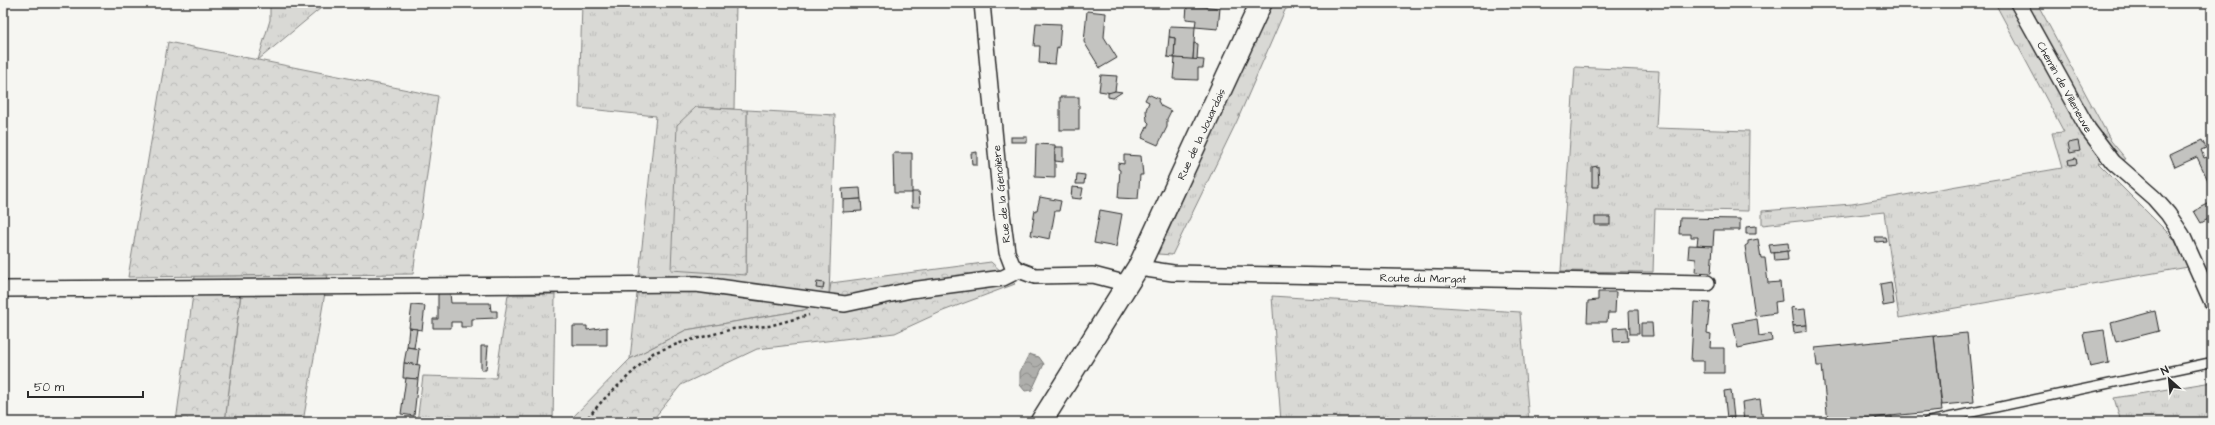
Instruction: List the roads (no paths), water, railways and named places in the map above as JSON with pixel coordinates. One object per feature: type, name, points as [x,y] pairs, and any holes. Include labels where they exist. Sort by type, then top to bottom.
[{"type":"main road","name":"Rue de la Jouardais","points":[[1042,422],[1140,264],[1261,3]]},
{"type":"street","name":"Rue de la Génolière","points":[[982,3],[1007,252],[1012,265],[1019,270]]},
{"type":"street","name":"Chemin de Villeneuve","points":[[2018,3],[2088,129],[2113,162],[2154,198],[2168,214],[2182,235],[2212,302]]},
{"type":"street","name":"Route du Margat","points":[[1140,264],[1146,269],[1173,273],[1707,283]]},
{"type":"street","points":[[3,289],[696,284],[845,304],[911,290],[1003,278],[1019,270],[1035,276],[1093,275],[1128,284]]},
{"type":"lane","points":[[1927,422],[2212,362]]},
{"type":"water","points":[[1029,354],[1039,357],[1044,364],[1032,390],[1025,391],[1020,385],[1020,372]]}]
